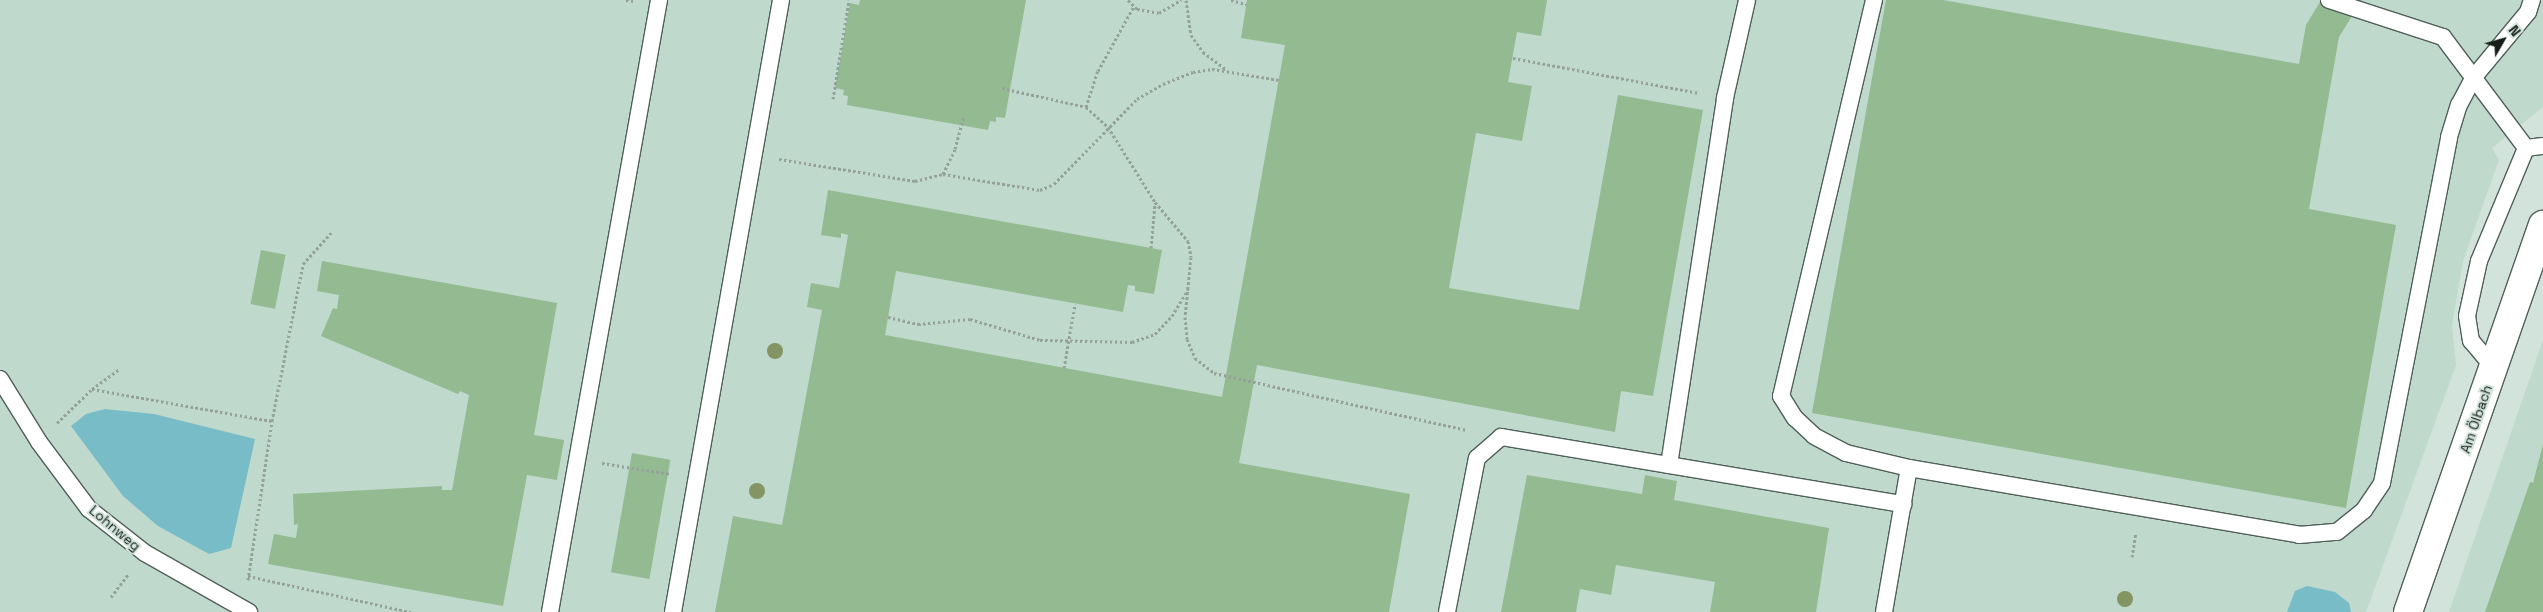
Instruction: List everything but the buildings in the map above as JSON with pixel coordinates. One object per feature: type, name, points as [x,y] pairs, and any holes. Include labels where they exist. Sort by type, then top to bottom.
[{"type":"street","name":"Am Ölbach","points":[[2408,612],[2543,225]]},
{"type":"lane","points":[[550,612],[659,0]]},
{"type":"lane","points":[[673,612],[781,0]]},
{"type":"lane","points":[[1670,465],[1725,98],[1747,0]]},
{"type":"lane","points":[[1874,0],[1781,396],[1794,418],[1814,436],[1846,453],[1909,468],[2299,535],[2337,532],[2364,510],[2382,483],[2448,136],[2459,105],[2474,77],[2528,12],[2532,0]]},
{"type":"lane","points":[[2329,0],[2442,37],[2526,148]]},
{"type":"lane","points":[[2526,148],[2543,146]]},
{"type":"lane","points":[[2494,368],[2471,341],[2467,316],[2479,262],[2526,148]]},
{"type":"lane","name":"Lohnweg","points":[[0,379],[39,442],[90,509],[145,553],[242,609]]},
{"type":"lane","points":[[1447,612],[1477,458],[1501,437],[1903,504]]},
{"type":"lane","points":[[1884,612],[1909,468]]},
{"type":"path","points":[[833,99],[849,0]]},
{"type":"path","points":[[1128,0],[1134,6],[1147,13],[1159,13],[1181,0]]},
{"type":"path","points":[[1186,0],[1191,35],[1203,52],[1228,70]]},
{"type":"path","points":[[1231,0],[1246,4]]},
{"type":"path","points":[[1086,107],[1098,71],[1134,6]]},
{"type":"path","points":[[1512,58],[1725,98]]},
{"type":"path","points":[[754,156],[915,181],[943,174],[1040,190],[1048,189],[1137,99],[1163,84],[1193,72],[1228,70],[1279,80]]},
{"type":"path","points":[[1002,88],[1086,107],[1108,127],[1155,202],[1188,241],[1190,287],[1185,317],[1187,339],[1195,358],[1214,373],[1501,437]]},
{"type":"path","points":[[943,174],[955,150],[964,116]]},
{"type":"path","points":[[1151,248],[1155,202]]},
{"type":"path","points":[[242,609],[272,421],[304,264],[331,233]]},
{"type":"path","points":[[888,317],[918,324],[970,318],[1040,340],[1132,342],[1155,334],[1172,316],[1190,287]]},
{"type":"path","points":[[1064,368],[1075,304]]},
{"type":"path","points":[[39,442],[92,389],[120,369]]},
{"type":"path","points":[[92,389],[272,421]]},
{"type":"path","points":[[577,459],[697,479]]},
{"type":"path","points":[[248,576],[410,612]]},
{"type":"shaded area","points":[[0,0],[2543,0],[2543,107],[2492,148],[2499,160],[2463,261],[2452,325],[2456,365],[2366,612],[0,612]]},
{"type":"shaded area","points":[[2543,340],[2543,612],[2449,612]]},
{"type":"water","points":[[105,409],[154,414],[255,439],[231,548],[209,554],[158,526],[123,496],[71,426],[86,414]]},
{"type":"water","points":[[2307,586],[2335,592],[2349,603],[2351,612],[2287,612],[2295,591]]}]
